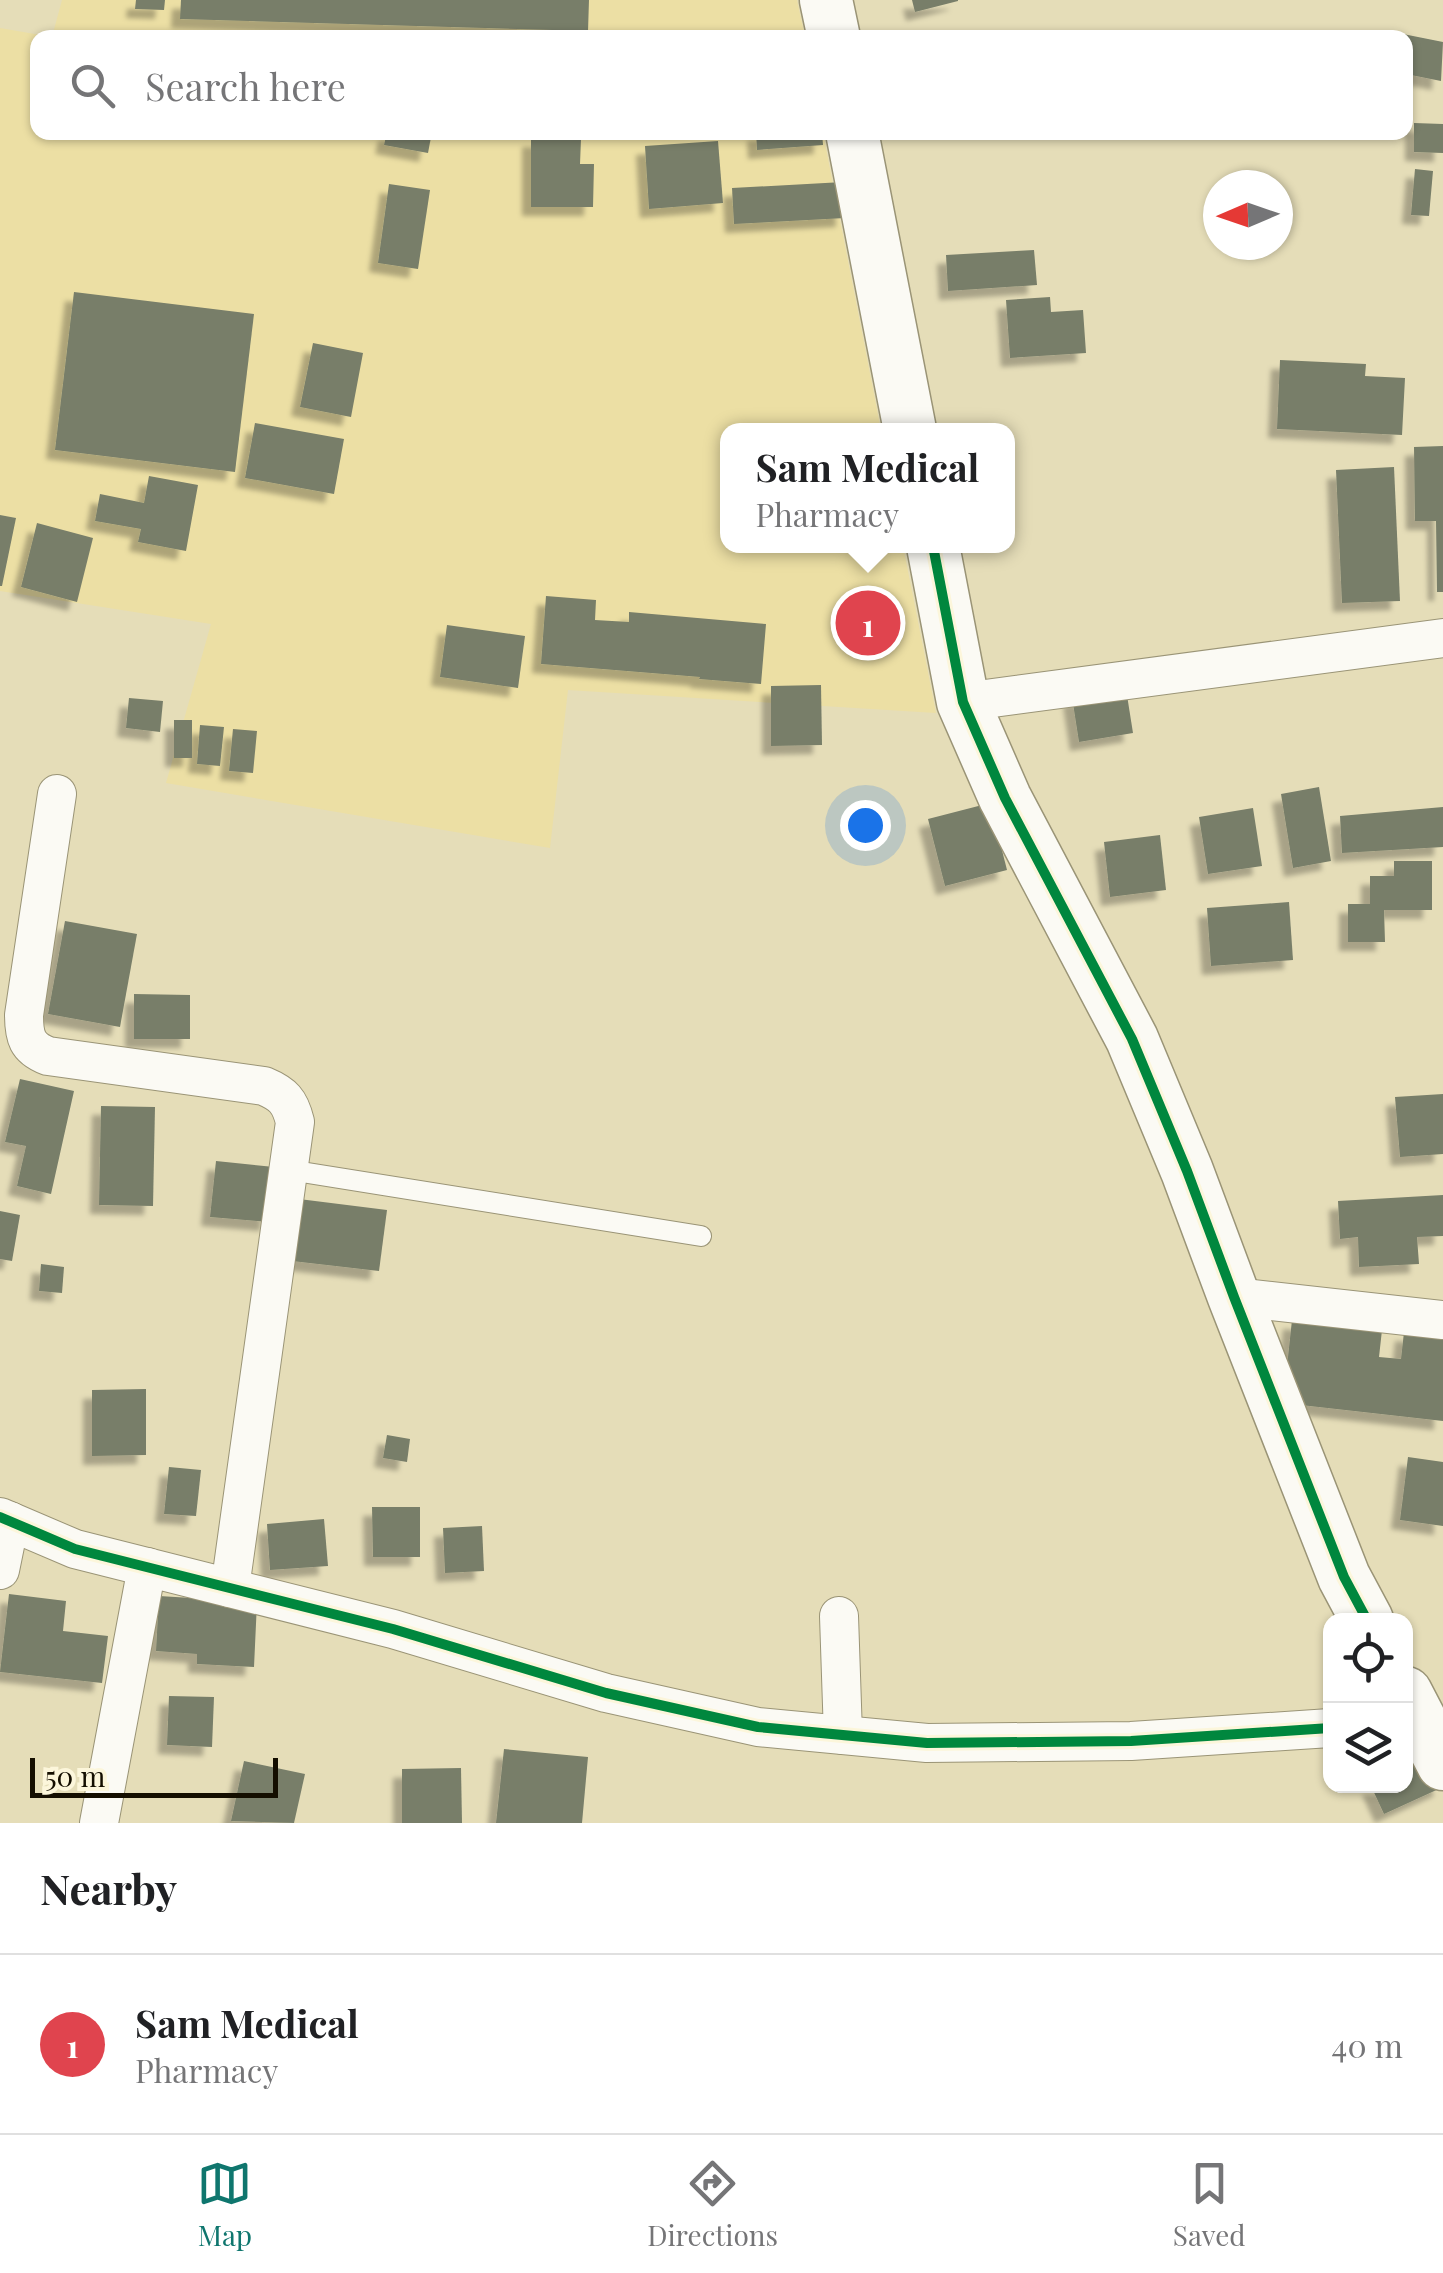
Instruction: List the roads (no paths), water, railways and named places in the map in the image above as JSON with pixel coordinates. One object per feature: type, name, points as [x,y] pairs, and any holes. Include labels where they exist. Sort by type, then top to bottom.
[{"type":"street","points":[[826,0],[832,30]]},
{"type":"street","points":[[854,140],[909,423]]},
{"type":"street","points":[[933,553],[963,702],[1006,798],[1132,1039],[1344,1577],[1363,1613]]},
{"type":"street","points":[[963,702],[1443,638]]},
{"type":"street","points":[[57,794],[24,1015],[29,1044],[48,1056],[264,1086],[291,1105],[295,1122],[230,1588]]},
{"type":"street","points":[[1234,1297],[1443,1320]]},
{"type":"street","points":[[0,1570],[5,1519],[75,1549],[392,1629],[606,1694],[758,1727],[926,1742],[1131,1742],[1323,1728]]},
{"type":"street","points":[[100,1823],[148,1568]]},
{"type":"street","points":[[839,1616],[843,1735]]},
{"type":"lane","points":[[289,1170],[702,1236]]},
{"type":"place","name":"Sam Medical","points":[[868,623]]}]
